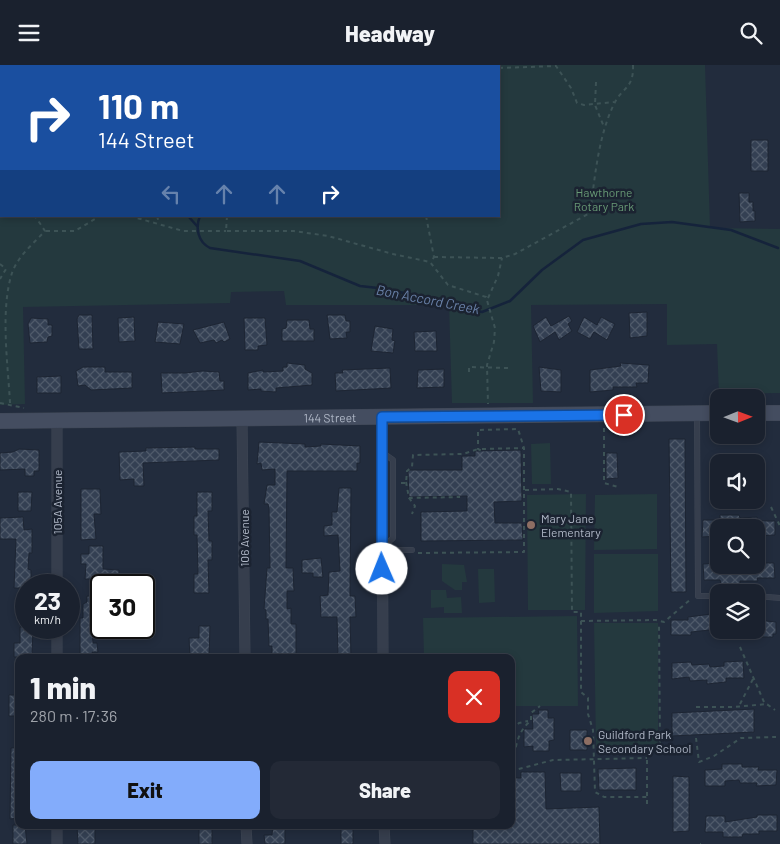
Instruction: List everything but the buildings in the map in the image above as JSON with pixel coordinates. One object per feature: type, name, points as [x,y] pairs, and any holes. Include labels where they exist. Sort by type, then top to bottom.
[{"type":"main road","name":"144 Street","points":[[0,421],[710,413]]},
{"type":"main road","points":[[765,413],[780,413]]},
{"type":"street","points":[[382,417],[383,654]]},
{"type":"street","name":"106 Avenue","points":[[242,419],[245,654]]},
{"type":"street","name":"105A Avenue","points":[[56,420],[57,574]]},
{"type":"street","points":[[57,639],[57,654]]},
{"type":"street","points":[[57,829],[57,844]]},
{"type":"street","points":[[246,829],[247,844]]},
{"type":"street","points":[[384,829],[385,844]]},
{"type":"lane","points":[[697,414],[698,597],[710,596]]},
{"type":"lane","points":[[382,549],[412,551]]},
{"type":"lane","points":[[765,597],[780,598]]},
{"type":"path","points":[[434,257],[502,258],[515,254],[590,213],[604,127],[615,102],[633,80],[633,65]]},
{"type":"path","points":[[500,68],[556,67],[571,89],[577,103],[595,105],[615,102]]},
{"type":"path","points":[[596,82],[595,105],[604,127]]},
{"type":"path","points":[[36,217],[45,231],[59,233],[75,231],[98,217]]},
{"type":"path","points":[[134,217],[183,231],[294,231],[328,236],[393,255],[430,262],[448,285],[484,295],[488,301],[493,317],[494,341],[487,367],[488,405]]},
{"type":"path","points":[[157,217],[159,223]]},
{"type":"path","points":[[226,231],[227,217]]},
{"type":"path","points":[[426,217],[434,257],[430,262]]},
{"type":"path","points":[[0,403],[10,403],[7,314],[12,274],[24,253],[45,231]]},
{"type":"path","points":[[488,301],[498,276],[502,258]]},
{"type":"path","points":[[0,264],[12,274]]},
{"type":"path","points":[[0,279],[6,269]]},
{"type":"path","points":[[469,373],[469,367],[508,367],[507,371]]},
{"type":"path","points":[[604,428],[604,483],[618,487]]},
{"type":"path","points":[[412,551],[524,552],[524,448],[518,429],[478,430],[481,449]]},
{"type":"path","points":[[412,514],[415,506],[409,498],[406,482],[407,471],[412,467],[413,455],[463,454],[481,449],[524,448]]},
{"type":"path","points":[[398,483],[406,482]]},
{"type":"path","points":[[525,490],[558,489],[571,492],[572,612],[581,612],[581,692],[588,698],[588,714],[593,730],[595,792],[604,797],[647,797]]},
{"type":"path","points":[[409,498],[460,497]]},
{"type":"path","points":[[771,507],[780,526]]},
{"type":"path","points":[[581,621],[656,621],[664,623],[688,600],[698,597]]},
{"type":"path","points":[[647,803],[647,746],[656,746],[660,743],[659,623]]},
{"type":"path","points":[[740,647],[764,702],[776,710]]},
{"type":"path","points":[[740,705],[754,677]]},
{"type":"path","points":[[696,707],[733,707],[768,704]]},
{"type":"path","points":[[531,721],[531,713],[540,706]]},
{"type":"path","points":[[515,752],[523,726],[531,721]]},
{"type":"path","points":[[515,727],[519,723],[531,721]]},
{"type":"path","points":[[696,738],[699,762],[714,756],[741,738],[776,737]]},
{"type":"path","points":[[515,770],[553,760],[647,758]]},
{"type":"green space","name":"Hawthorne Rotary Park","points":[[500,65],[705,65],[710,228],[780,229],[780,393],[765,393],[765,389],[719,389],[717,344],[667,345],[667,304],[531,305],[533,403],[452,403],[449,305],[286,305],[284,291],[231,292],[230,303],[23,307],[25,404],[0,405],[0,217],[500,217]]},
{"type":"green space","points":[[550,443],[551,484],[532,484],[531,444]]},
{"type":"green space","points":[[586,494],[585,610],[528,610],[527,495]]},
{"type":"green space","points":[[657,494],[657,549],[594,550],[595,495]]},
{"type":"green space","points":[[594,554],[658,554],[658,611],[594,613]]},
{"type":"green space","points":[[442,564],[464,565],[467,582],[462,582],[462,590],[455,590],[442,581]]},
{"type":"green space","points":[[478,569],[494,569],[495,602],[479,603]]},
{"type":"green space","points":[[431,590],[446,590],[447,598],[461,597],[462,613],[444,613],[444,607],[431,608]]},
{"type":"green space","points":[[577,616],[578,706],[515,706],[515,654],[424,654],[423,618]]},
{"type":"green space","points":[[594,623],[658,623],[658,744],[596,747]]},
{"type":"waterway","points":[[189,217],[197,226]]},
{"type":"waterway","name":"Bon Accord Creek","points":[[200,217],[198,230],[200,238],[210,248],[300,261],[360,286],[387,289],[482,312],[510,301],[542,270],[583,240],[641,224],[672,222],[731,230],[778,248]]},
{"type":"place","name":"Mary Jane Elementary","points":[[531,525]]},
{"type":"place","name":"Guildford Park Secondary School","points":[[588,741]]},
{"type":"route","points":[[382,569],[382,417],[624,415]]}]
